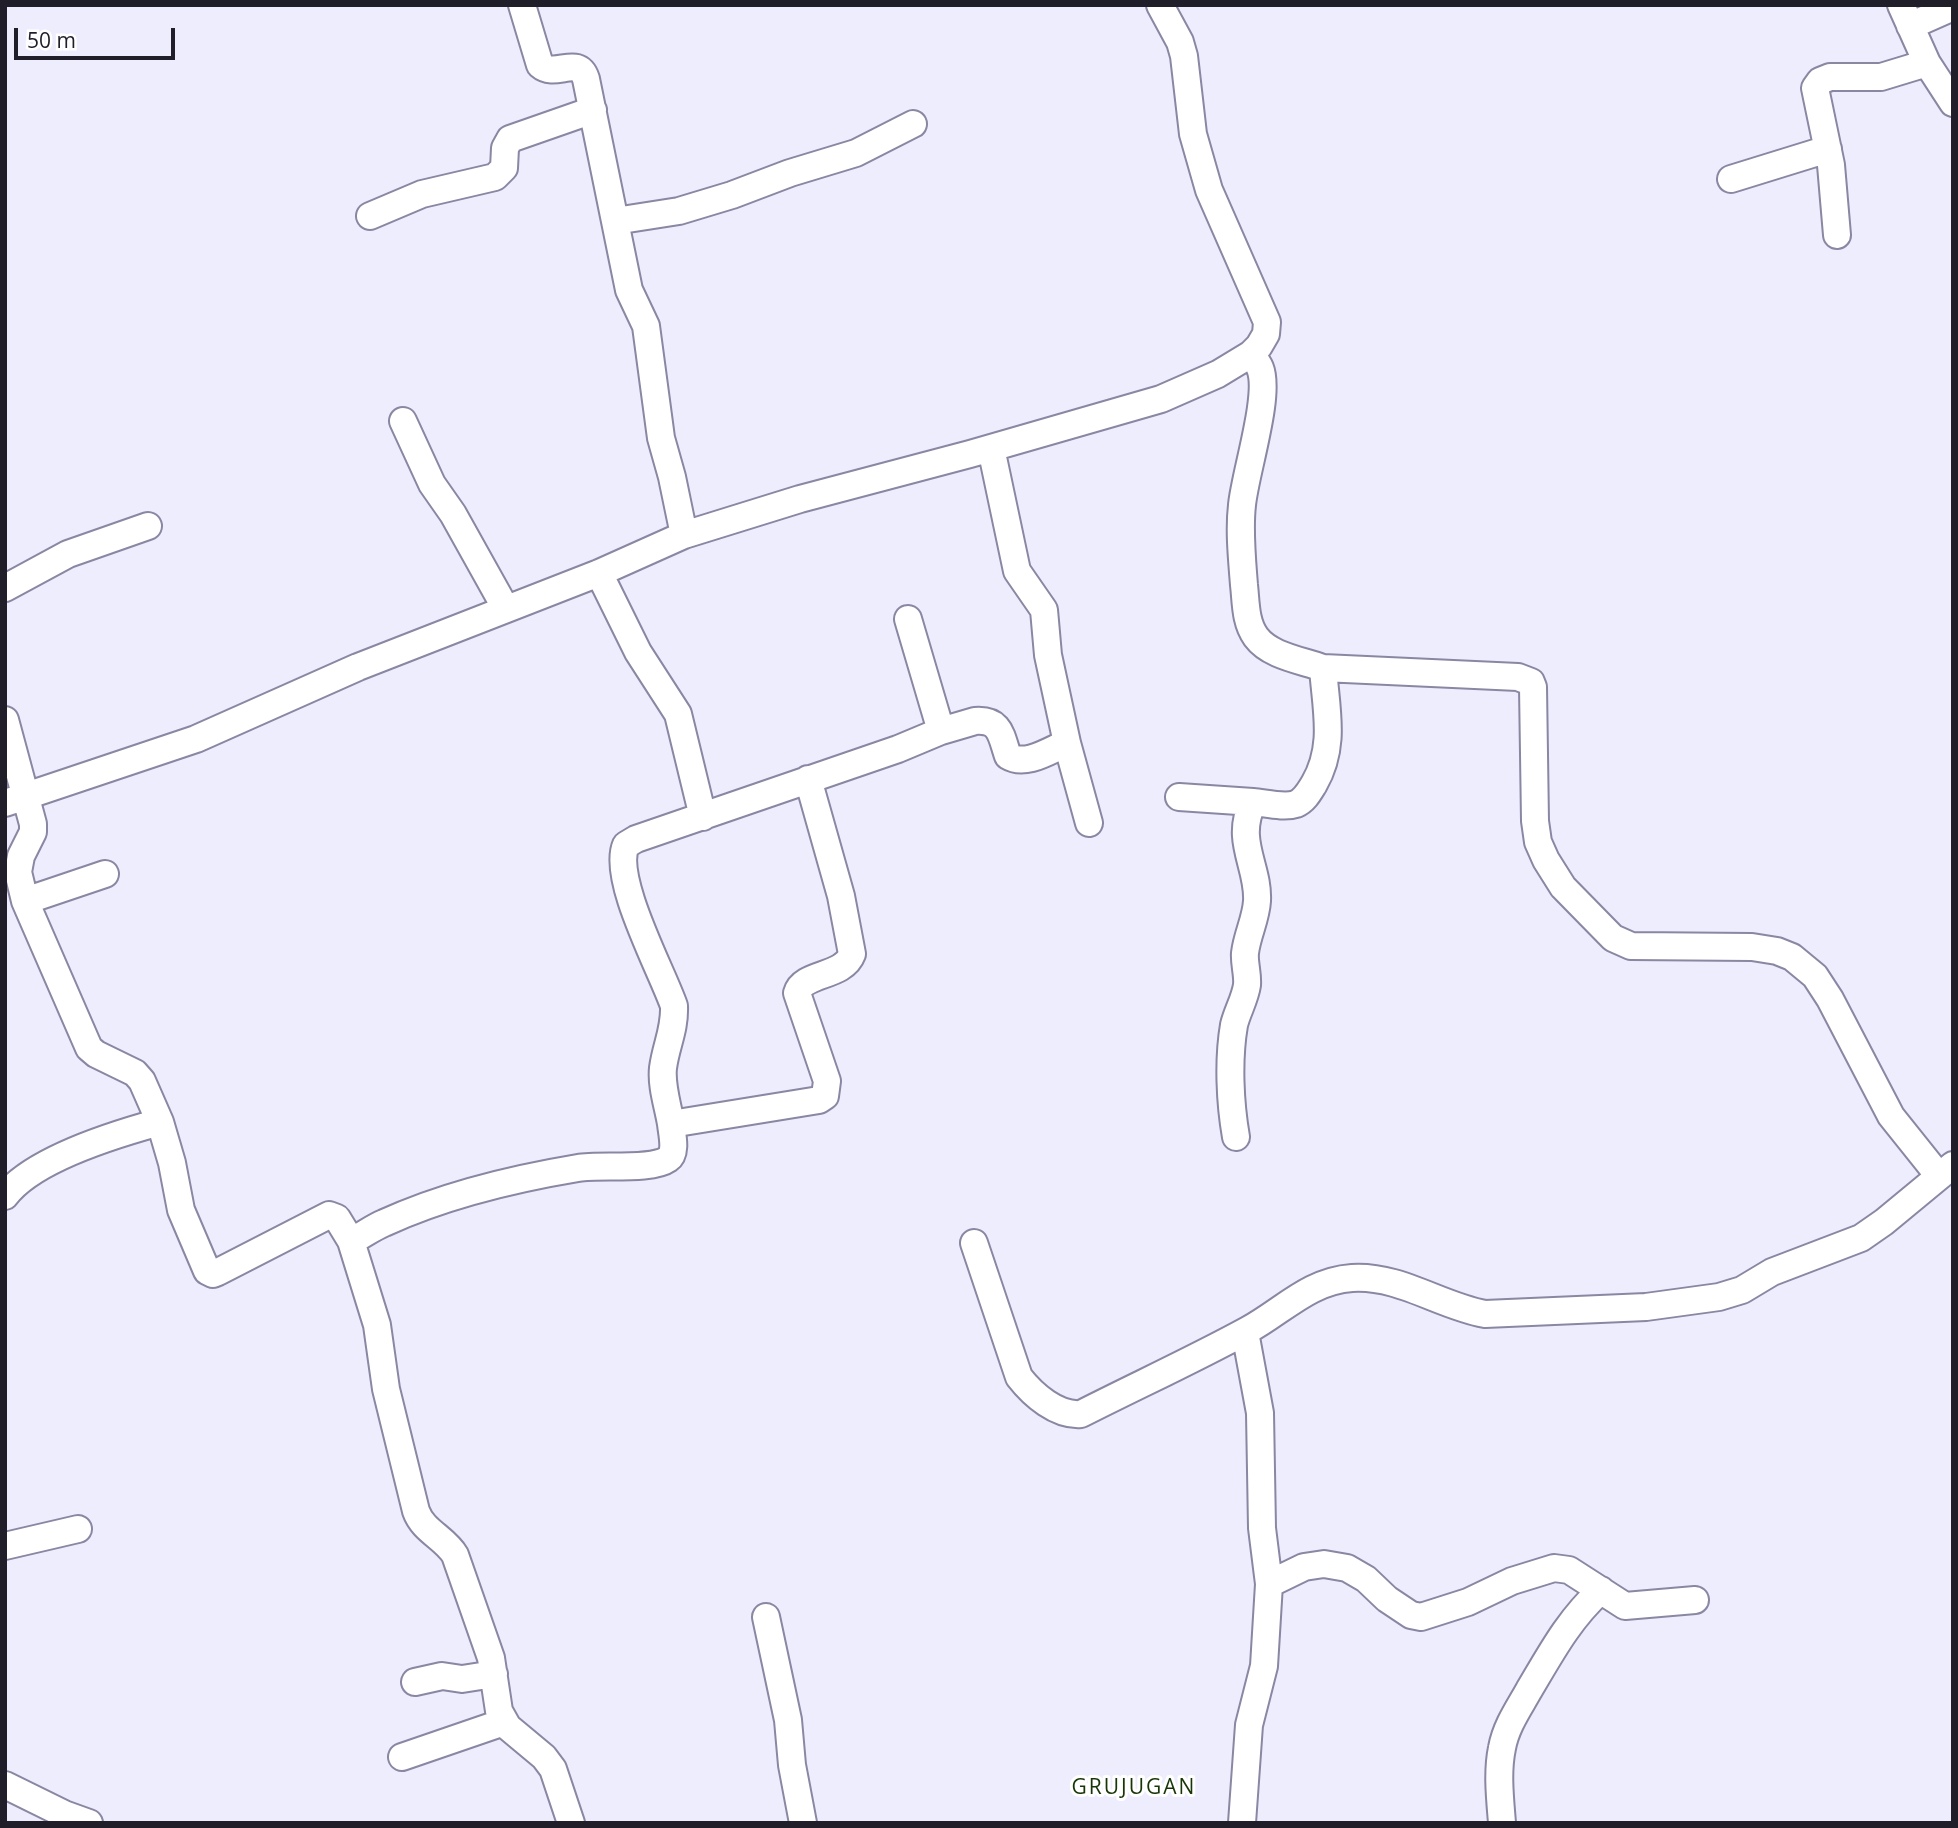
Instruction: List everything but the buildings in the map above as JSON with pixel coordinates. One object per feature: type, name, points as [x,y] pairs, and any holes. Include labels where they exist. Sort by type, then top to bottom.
[{"type":"street","points":[[522,5],[540,65],[549,70],[581,69],[586,79],[629,290],[646,326],[662,438],[684,535]]},
{"type":"street","points":[[15,799],[196,739],[358,667],[599,573],[684,535],[800,499],[1161,399],[1218,374],[1251,354],[1266,334],[1267,322],[1209,190],[1193,134],[1182,49],[1160,5]]},
{"type":"street","points":[[1953,7],[1905,16],[1927,63],[1953,103]]},
{"type":"street","points":[[1837,235],[1828,149],[1815,88],[1820,81],[1830,77],[1881,77],[1927,63]]},
{"type":"street","points":[[370,216],[422,194],[495,177],[504,168],[505,148],[510,139],[593,110]]},
{"type":"street","points":[[615,221],[679,211],[756,187],[790,173],[856,153],[913,124]]},
{"type":"street","points":[[1731,179],[1828,149]]},
{"type":"street","points":[[974,1243],[1019,1377],[1028,1389],[1043,1401],[1071,1415],[1080,1414],[1245,1332],[1321,1284],[1352,1278],[1375,1279],[1419,1290],[1471,1312],[1485,1314],[1646,1307],[1719,1297],[1742,1290],[1772,1272],[1861,1238],[1939,1176],[1891,1116],[1830,999],[1815,976],[1793,957],[1752,947],[1631,946],[1613,939],[1563,887],[1538,842],[1535,821],[1533,688],[1526,678],[1323,668],[1278,653],[1256,637],[1247,613],[1241,540],[1242,506],[1262,388],[1260,367],[1251,354]]},
{"type":"street","points":[[403,421],[432,484],[453,514],[506,610]]},
{"type":"street","points":[[991,448],[1017,571],[1044,610],[1048,654],[1067,743],[1089,823]]},
{"type":"street","points":[[5,587],[68,554],[148,526]]},
{"type":"street","points":[[599,573],[638,652],[678,714],[703,817]]},
{"type":"street","points":[[908,619],[940,731]]},
{"type":"street","points":[[1179,797],[1289,805],[1307,796],[1323,769],[1329,746],[1323,668]]},
{"type":"street","points":[[351,1241],[393,1219],[482,1187],[581,1167],[637,1165],[666,1161],[671,1157],[671,1124],[663,1067],[675,1025],[674,1006],[628,891],[622,861],[626,845],[636,839],[975,721],[986,720],[997,727],[1008,756],[1015,760],[1025,761],[1067,743]]},
{"type":"street","points":[[7,735],[15,799],[33,824],[33,832],[21,856],[18,872],[25,901],[89,1048],[135,1073],[142,1081],[160,1122],[172,1163],[181,1210],[203,1264],[210,1273],[218,1272],[329,1215],[337,1218],[351,1241],[377,1325],[386,1389],[416,1511],[423,1524],[449,1545],[455,1555],[491,1658],[499,1711],[504,1722],[544,1757],[553,1769],[571,1823]]},
{"type":"street","points":[[671,1124],[819,1100],[825,1096],[827,1081],[797,993],[802,984],[845,965],[852,954],[851,941],[808,779]]},
{"type":"street","points":[[1236,1137],[1230,1101],[1234,1025],[1247,981],[1245,953],[1258,892],[1249,858],[1246,823],[1253,802]]},
{"type":"street","points":[[25,901],[105,874]]},
{"type":"street","points":[[5,1196],[23,1177],[71,1152],[160,1122]]},
{"type":"street","points":[[1242,1823],[1249,1725],[1264,1666],[1269,1584],[1262,1528],[1260,1413],[1245,1332]]},
{"type":"street","points":[[5,1546],[78,1529]]},
{"type":"street","points":[[1269,1584],[1304,1567],[1324,1564],[1347,1568],[1366,1579],[1395,1605],[1421,1618],[1468,1602],[1512,1581],[1554,1568],[1569,1570],[1625,1606],[1695,1600]]},
{"type":"street","points":[[1502,1823],[1499,1768],[1508,1726],[1565,1629],[1601,1590]]},
{"type":"street","points":[[766,1617],[788,1720],[792,1765],[803,1823]]},
{"type":"street","points":[[415,1682],[442,1676],[461,1679],[494,1674]]},
{"type":"street","points":[[402,1756],[504,1722]]},
{"type":"street","points":[[5,1785],[64,1814],[89,1823]]},
{"type":"district","name":"GRUJUGAN","points":[[1134,1788]]}]
